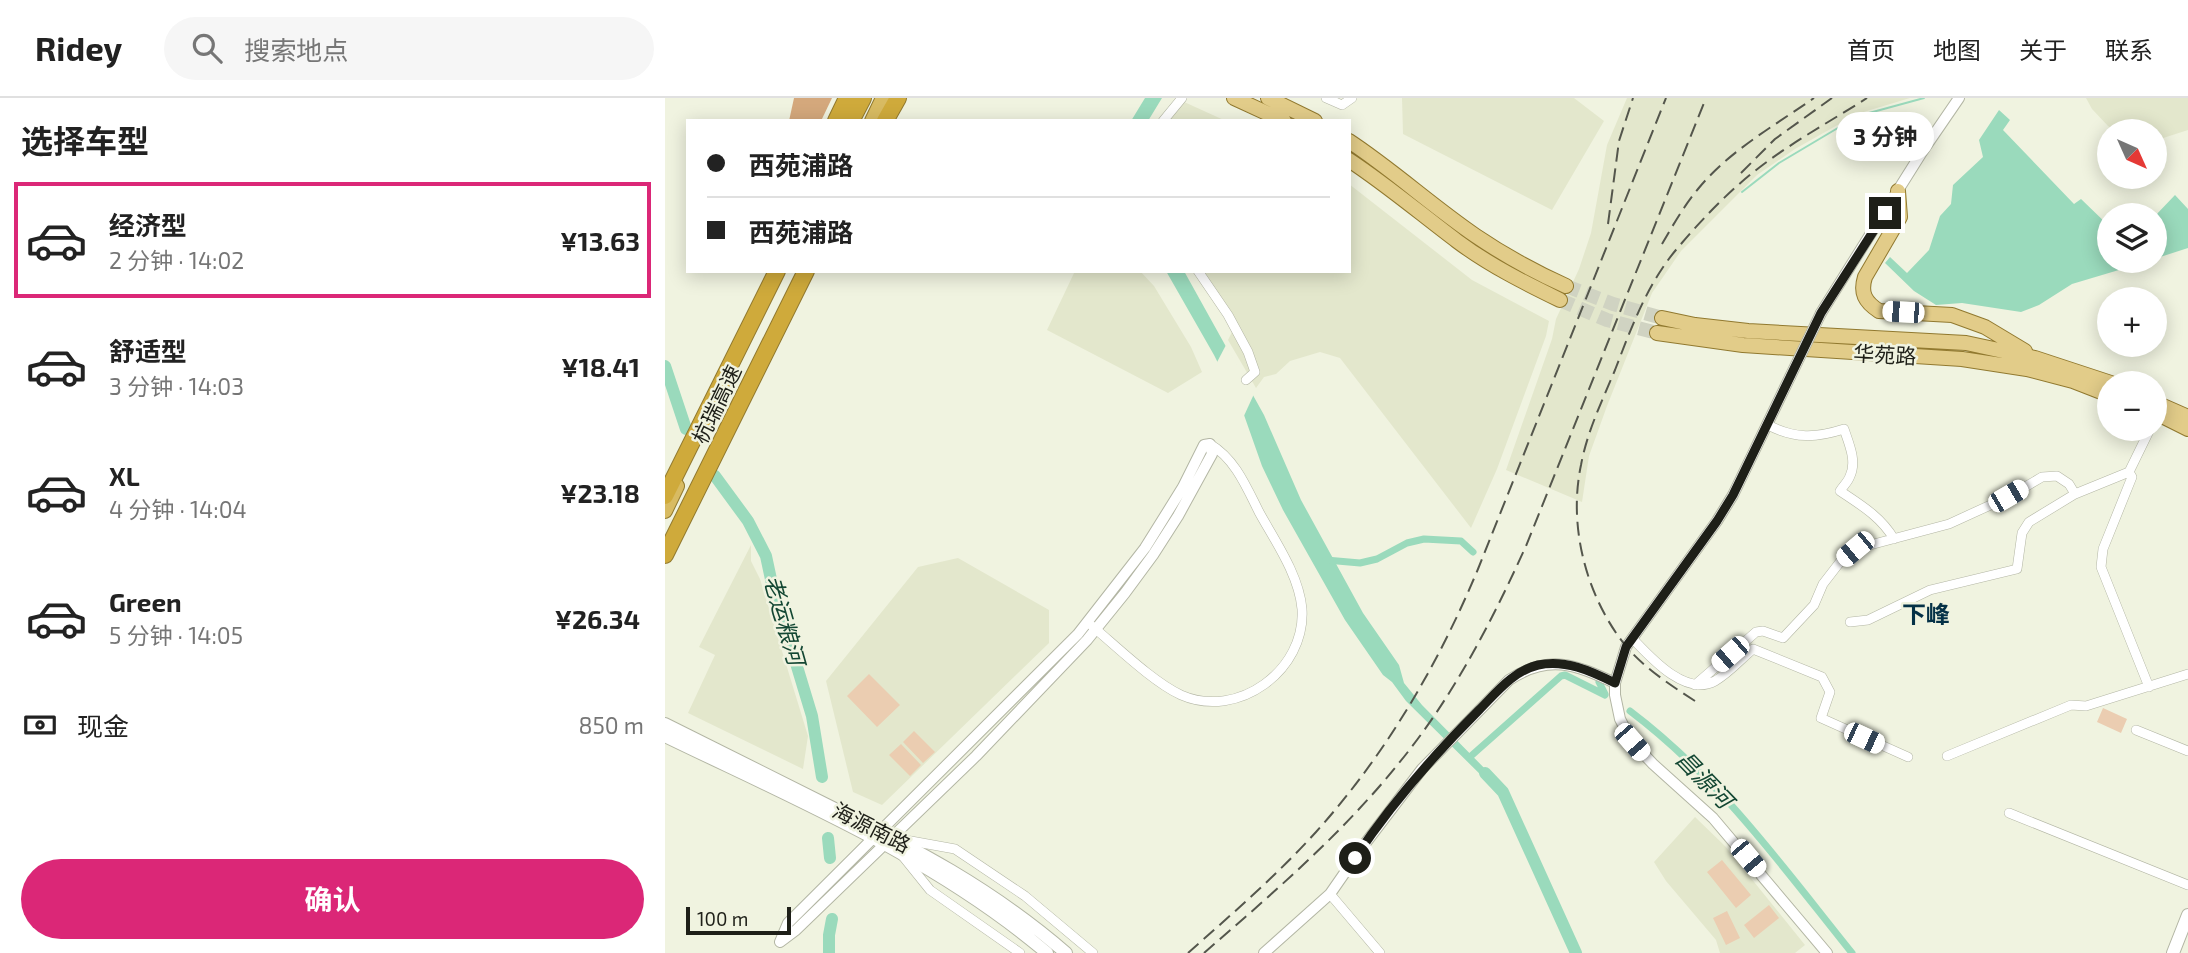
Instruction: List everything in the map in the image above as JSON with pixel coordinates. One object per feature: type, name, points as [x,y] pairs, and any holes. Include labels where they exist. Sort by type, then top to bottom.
[{"type":"highway","points":[[837,119],[847,98]]},
{"type":"highway","points":[[852,119],[863,98]]},
{"type":"highway","points":[[859,119],[870,98]]},
{"type":"highway","points":[[873,119],[883,98]]},
{"type":"highway","points":[[883,119],[892,98]]},
{"type":"highway","points":[[883,119],[898,98]]},
{"type":"highway","points":[[700,425],[768,273]]},
{"type":"highway","name":"杭瑞高速","points":[[665,496],[775,273]]},
{"type":"highway","points":[[665,511],[783,273]]},
{"type":"highway","points":[[665,538],[796,273]]},
{"type":"highway","name":"杭瑞高速","points":[[665,555],[805,273]]},
{"type":"main road","points":[[1234,98],[1281,119]]},
{"type":"main road","points":[[1268,98],[1311,119]]},
{"type":"main road","points":[[1351,142],[1474,234],[1566,286]]},
{"type":"main road","points":[[1351,161],[1409,202],[1458,242],[1499,269],[1560,300]]},
{"type":"main road","points":[[1898,191],[1900,217],[1865,277],[1862,287],[1868,304],[1879,311],[1952,315],[1973,321],[2035,358]]},
{"type":"main road","name":"华苑路","points":[[1662,318],[1748,331],[1966,343],[2035,358],[2097,378]]},
{"type":"main road","name":"华苑路","points":[[1657,333],[1743,345],[1962,359],[2027,369],[2097,390]]},
{"type":"main road","points":[[2167,414],[2188,417]]},
{"type":"main road","points":[[2167,418],[2188,429]]},
{"type":"main road","name":"海源南路","points":[[665,724],[975,883],[1066,953]]},
{"type":"main road","name":"海源南路","points":[[665,736],[882,837],[898,850],[968,893],[1047,953]]},
{"type":"main road","points":[[2173,953],[2188,915]]},
{"type":"main road","points":[[2182,953],[2188,938]]},
{"type":"street","points":[[1165,119],[1182,98]]},
{"type":"street","points":[[1326,98],[1342,105],[1352,98]]},
{"type":"street","points":[[1827,953],[1726,832],[1632,742],[1620,719],[1615,683],[1629,643],[1733,495],[1821,313],[1959,98]]},
{"type":"street","points":[[1199,273],[1228,315],[1248,352],[1255,372],[1246,380]]},
{"type":"street","points":[[1768,425],[1796,436],[1819,436],[1844,429],[1853,456],[1853,467],[1850,479],[1840,491],[1873,513],[1894,539]]},
{"type":"street","points":[[1850,622],[1868,620],[1930,590],[2017,569],[2022,533],[2029,522],[2075,494],[2129,472],[2144,441]]},
{"type":"street","points":[[1092,625],[1165,686],[1199,700],[1217,701],[1249,694],[1262,688],[1287,662],[1296,646],[1302,621],[1298,588],[1237,470],[1222,451],[1210,444]]},
{"type":"street","points":[[789,953],[780,942],[788,923],[976,756],[1139,574],[1178,516],[1212,454],[1210,444]]},
{"type":"street","points":[[2129,472],[2131,477],[2103,549],[2101,567],[2149,687]]},
{"type":"street","points":[[1695,685],[1756,632],[1763,631],[1783,638],[1814,606],[1823,584],[1840,562],[1855,549],[1949,524],[2042,477],[2057,476],[2069,484],[2075,494]]},
{"type":"street","points":[[1629,643],[1674,675],[1695,685],[1714,682],[1753,649],[1822,677],[1831,692],[1821,718],[1908,757]]},
{"type":"street","points":[[1264,953],[1330,894],[1364,845],[1442,747],[1509,680],[1538,665],[1571,665],[1615,683]]},
{"type":"street","points":[[1947,755],[2071,705],[2086,706],[2188,674]]},
{"type":"street","points":[[2136,730],[2188,751]]},
{"type":"street","points":[[2009,813],[2188,885]]},
{"type":"street","points":[[882,837],[955,849],[1025,896],[1093,953]]},
{"type":"street","points":[[898,850],[930,890],[1020,953]]},
{"type":"street","points":[[1330,894],[1380,953]]},
{"type":"shaded area","points":[[794,98],[832,98],[822,119],[789,119]]},
{"type":"shaded area","points":[[1145,98],[1162,98],[1149,119],[1132,119]]},
{"type":"shaded area","points":[[1402,98],[1574,98],[1604,121],[1552,210],[1403,134]]},
{"type":"shaded area","points":[[1627,98],[1910,98],[1857,114],[1795,149],[1757,175],[1681,251],[1652,293],[1607,406],[1589,456],[1582,502],[1506,470],[1552,339],[1556,319],[1579,269],[1591,233],[1607,145]]},
{"type":"shaded area","points":[[2086,98],[2188,98],[2188,130],[2167,137],[2167,119],[2101,119]]},
{"type":"shaded area","points":[[1182,101],[1222,119],[1167,119]]},
{"type":"shaded area","points":[[1999,110],[2010,120],[2003,130],[2074,204],[2081,199],[2097,214],[2097,273],[2109,273],[2072,284],[2039,305],[2021,312],[1962,303],[1936,305],[1914,291],[1885,263],[1890,257],[1907,273],[1929,250],[1940,216],[1951,204],[1953,185],[1983,157],[1979,140]]},
{"type":"shaded area","points":[[1351,186],[1472,280],[1549,321],[1546,336],[1497,469],[1471,528],[1340,358],[1320,352],[1290,361],[1276,374],[1264,377],[1256,388],[1228,340],[1235,326],[1199,273],[1351,273]]},
{"type":"shaded area","points":[[2175,195],[2188,209],[2188,248],[2167,255],[2167,203]]},
{"type":"shaded area","points":[[1074,273],[1142,273],[1154,286],[1191,347],[1202,372],[1168,393],[1047,330]]},
{"type":"shaded area","points":[[1167,273],[1185,273],[1264,415],[1301,500],[1363,613],[1399,665],[1404,683],[1422,705],[1499,783],[1494,788],[1406,701],[1392,682],[1383,675],[1345,620],[1283,510],[1262,466],[1244,415],[1214,355]]},
{"type":"shaded area","points":[[751,545],[751,561],[760,579],[808,736],[803,769],[688,713],[715,655],[699,647]]},
{"type":"shaded area","points":[[958,558],[1049,610],[1049,643],[882,805],[853,792],[826,681],[918,567]]},
{"type":"shaded area","points":[[869,674],[900,705],[877,727],[847,696]]},
{"type":"shaded area","points":[[2103,708],[2127,719],[2121,733],[2097,722]]},
{"type":"shaded area","points":[[914,731],[935,752],[923,763],[903,742]]},
{"type":"shaded area","points":[[901,744],[921,765],[910,776],[889,755]]},
{"type":"shaded area","points":[[1695,817],[1725,846],[1805,945],[1795,953],[1720,953],[1716,940],[1666,881],[1654,862]]},
{"type":"shaded area","points":[[1722,860],[1751,895],[1736,908],[1707,872]]},
{"type":"shaded area","points":[[1769,905],[1779,918],[1754,938],[1744,925]]},
{"type":"shaded area","points":[[1727,911],[1740,938],[1726,945],[1713,918]]},
{"type":"pier","points":[[1226,345],[1254,394],[1243,418],[1215,366]]},
{"type":"waterway","points":[[1742,192],[1779,163],[1858,116],[1924,98]]},
{"type":"waterway","name":"老运粮河","points":[[665,366],[686,429]]},
{"type":"waterway","name":"老运粮河","points":[[715,476],[748,521],[766,556],[812,716],[822,777]]},
{"type":"waterway","points":[[1326,560],[1360,563],[1377,559],[1407,543],[1424,539],[1461,541],[1473,552]]},
{"type":"waterway","name":"昌源河","points":[[1471,756],[1561,676],[1565,675],[1605,695]]},
{"type":"waterway","points":[[1599,682],[1605,694]]},
{"type":"waterway","name":"昌源河","points":[[1630,711],[1693,765],[1749,825],[1852,953]]},
{"type":"waterway","points":[[1485,773],[1503,792],[1576,953]]},
{"type":"waterway","name":"老运粮河","points":[[828,838],[830,858]]},
{"type":"waterway","name":"老运粮河","points":[[829,953],[832,919]]},
{"type":"tunnel","points":[[1566,286],[1613,304],[1662,318]]},
{"type":"tunnel","points":[[1560,300],[1607,320],[1657,333]]},
{"type":"railway","points":[[1608,224],[1619,141],[1633,98]]},
{"type":"railway","points":[[1188,953],[1270,879],[1316,832],[1365,772],[1428,674],[1478,569],[1666,98]]},
{"type":"railway","points":[[1204,953],[1306,862],[1377,789],[1419,738],[1470,659],[1526,546],[1706,98]]},
{"type":"railway","points":[[1662,244],[1688,202],[1710,175],[1753,140],[1814,98]]},
{"type":"railway","points":[[1741,173],[1775,139],[1832,98]]},
{"type":"railway","points":[[1695,701],[1648,668],[1632,653],[1611,626],[1600,605],[1583,560],[1577,512],[1581,465],[1587,441],[1642,304],[1669,258],[1718,204],[1760,167],[1867,98]]},
{"type":"district","name":"下峰","points":[[1926,613]]},
{"type":"route","points":[[1355,858],[1422,769],[1509,680],[1522,671],[1538,665],[1556,663],[1592,672],[1615,683],[1626,647],[1733,495],[1821,313],[1885,213]]}]
